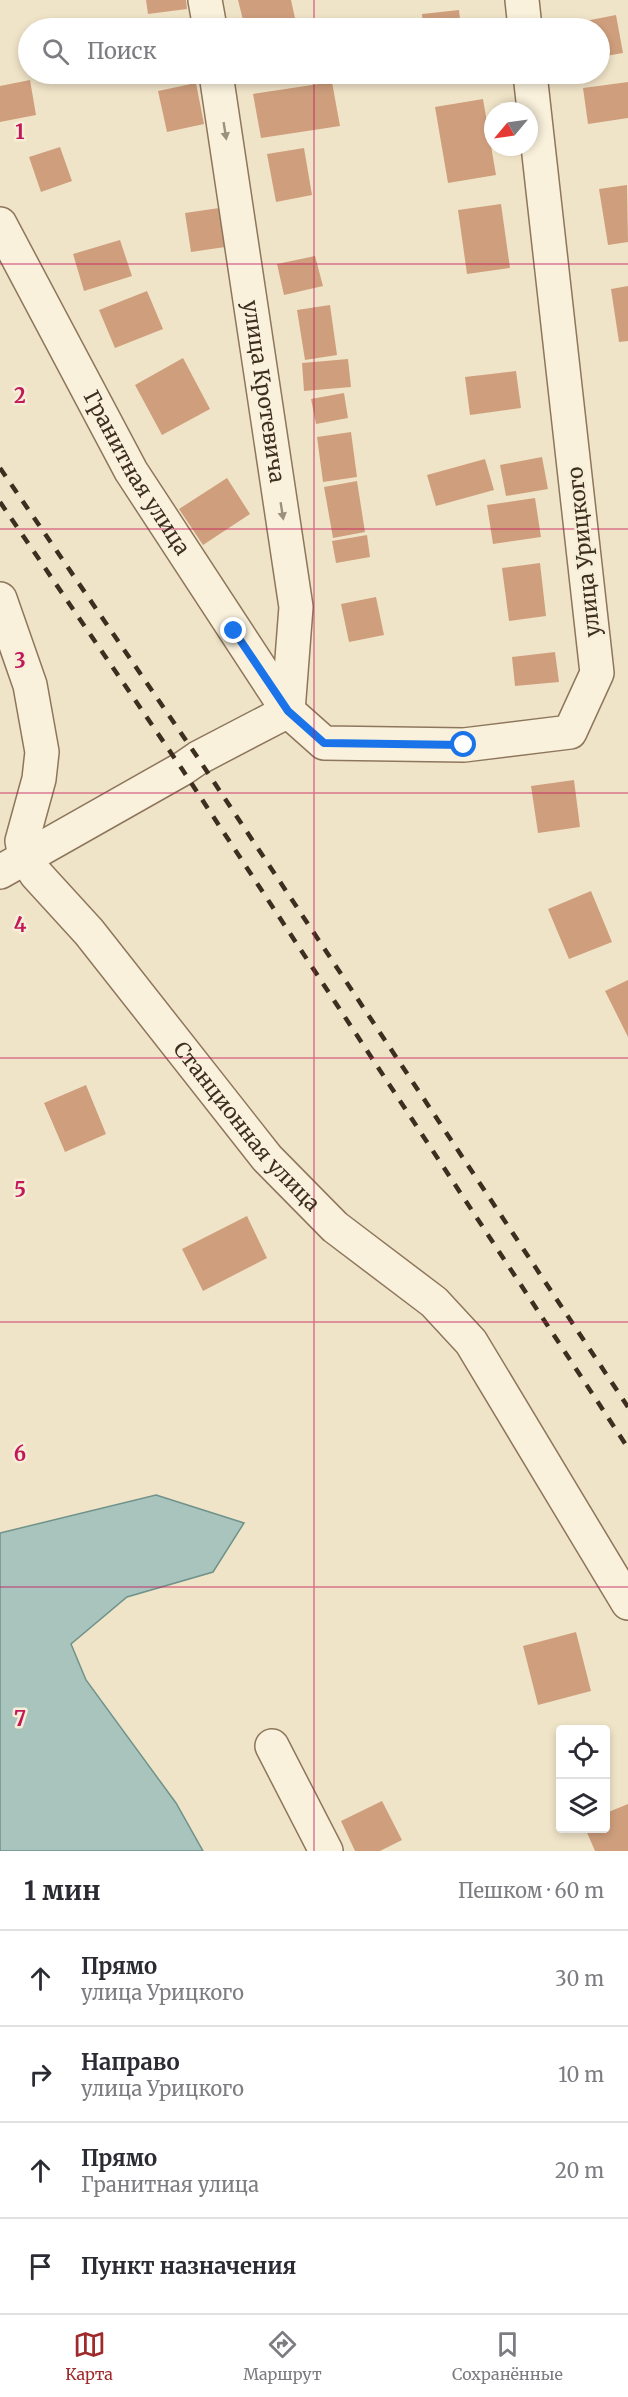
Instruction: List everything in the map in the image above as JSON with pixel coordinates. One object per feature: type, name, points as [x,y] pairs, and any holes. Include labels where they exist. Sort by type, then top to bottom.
[{"type":"street","points":[[205,0],[208,18]]},
{"type":"street","points":[[522,0],[524,18]]},
{"type":"street","name":"улица Кротевича","points":[[218,84],[296,607],[288,711]]},
{"type":"street","name":"улица Урицкого","points":[[288,711],[324,743],[464,745],[570,732],[597,673],[531,84]]},
{"type":"street","name":"Гранитная улица","points":[[0,224],[131,471],[288,711]]},
{"type":"street","points":[[0,599],[30,685],[42,752],[39,779],[13,865]]},
{"type":"street","points":[[13,865],[198,758],[288,711]]},
{"type":"street","name":"Станционная улица","points":[[13,865],[36,874],[89,932],[267,1158],[335,1227],[434,1302],[471,1342],[628,1603]]},
{"type":"street","points":[[272,1746],[326,1851]]},
{"type":"water","points":[[156,1495],[244,1523],[213,1572],[127,1597],[71,1644],[86,1680],[176,1803],[203,1851],[0,1851],[0,1533]]},
{"type":"building","points":[[146,0],[186,0],[187,9],[148,14]]},
{"type":"building","points":[[238,0],[291,0],[295,18],[242,18]]},
{"type":"building","points":[[459,10],[460,18],[422,18],[422,14]]},
{"type":"building","points":[[616,15],[623,53],[610,55],[610,18],[601,18]]},
{"type":"building","points":[[18,82],[31,84],[36,115],[0,122],[0,86]]},
{"type":"building","points":[[628,82],[628,118],[588,124],[583,88]]},
{"type":"building","points":[[196,84],[204,124],[167,132],[158,91]]},
{"type":"building","points":[[332,84],[340,126],[261,138],[253,94]]},
{"type":"building","points":[[483,99],[484,156],[493,156],[496,175],[448,183],[435,107]]},
{"type":"building","points":[[60,147],[72,181],[41,192],[29,157]]},
{"type":"building","points":[[304,148],[312,195],[276,202],[267,154]]},
{"type":"building","points":[[627,185],[628,242],[608,245],[599,189]]},
{"type":"building","points":[[501,204],[510,268],[467,274],[458,210]]},
{"type":"building","points":[[226,207],[232,246],[191,252],[185,213]]},
{"type":"building","points":[[120,240],[132,276],[84,291],[73,254]]},
{"type":"building","points":[[315,256],[323,286],[284,295],[277,264]]},
{"type":"building","points":[[628,286],[628,341],[619,342],[611,289]]},
{"type":"building","points":[[147,291],[163,329],[115,348],[99,310]]},
{"type":"building","points":[[330,305],[337,355],[305,360],[297,310]]},
{"type":"building","points":[[183,358],[210,409],[162,435],[135,385]]},
{"type":"building","points":[[348,359],[351,387],[304,391],[302,363]]},
{"type":"building","points":[[516,371],[521,408],[470,415],[465,377]]},
{"type":"building","points":[[344,393],[348,418],[316,424],[311,399]]},
{"type":"building","points":[[351,432],[357,477],[323,482],[317,437]]},
{"type":"building","points":[[542,457],[548,489],[506,496],[500,465]]},
{"type":"building","points":[[485,459],[494,490],[436,506],[427,475]]},
{"type":"building","points":[[227,478],[250,514],[203,545],[179,509]]},
{"type":"building","points":[[357,481],[365,532],[333,538],[324,487]]},
{"type":"building","points":[[535,498],[541,537],[493,544],[487,505]]},
{"type":"building","points":[[367,535],[370,557],[336,563],[332,541]]},
{"type":"building","points":[[540,563],[546,616],[509,621],[502,568]]},
{"type":"building","points":[[376,597],[384,635],[349,642],[341,604]]},
{"type":"building","points":[[555,652],[559,682],[515,686],[512,657]]},
{"type":"building","points":[[574,780],[580,827],[538,833],[531,786]]},
{"type":"building","points":[[591,891],[612,942],[569,959],[548,909]]},
{"type":"building","points":[[628,980],[628,1037],[605,991]]},
{"type":"building","points":[[86,1085],[106,1134],[65,1152],[44,1103]]},
{"type":"building","points":[[247,1216],[267,1258],[203,1291],[182,1249]]},
{"type":"building","points":[[576,1632],[591,1691],[538,1705],[523,1646]]},
{"type":"building","points":[[382,1801],[402,1840],[380,1851],[355,1851],[341,1821]]},
{"type":"building","points":[[628,1804],[628,1851],[595,1851],[587,1833],[610,1833],[610,1811]]},
{"type":"railway","points":[[0,468],[198,758],[628,1407]]},
{"type":"railway","points":[[0,502],[182,769],[628,1448]]},
{"type":"route","points":[[234,631],[288,711],[324,743],[464,745]]}]
